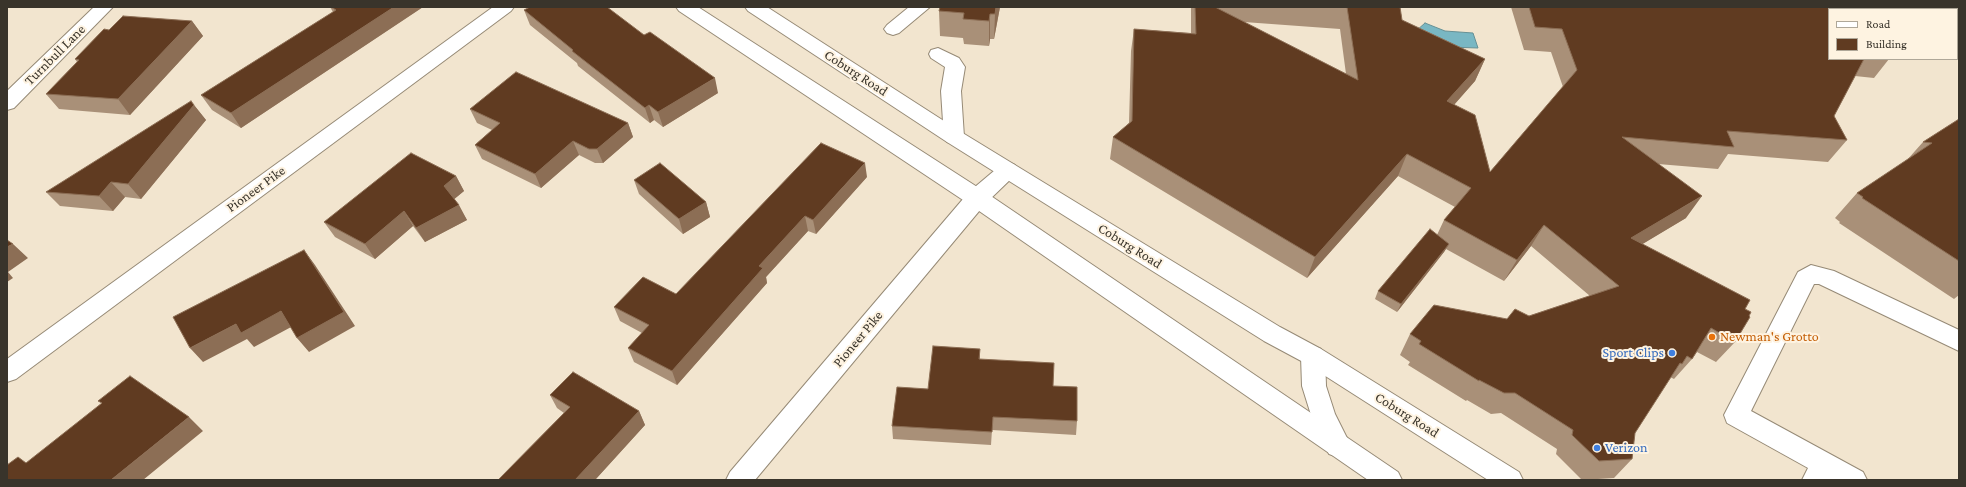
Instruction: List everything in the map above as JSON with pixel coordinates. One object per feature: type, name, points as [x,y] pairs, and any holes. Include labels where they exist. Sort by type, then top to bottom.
[{"type":"main road","name":"Turnbull Lane","points":[[7,103],[104,7]]},
{"type":"main road","name":"Pioneer Pike","points":[[7,372],[506,7]]},
{"type":"main road","points":[[685,7],[977,198],[1389,480]]},
{"type":"main road","name":"Coburg Road","points":[[754,7],[954,137],[1272,334],[1313,356],[1510,480]]},
{"type":"main road","points":[[892,29],[921,7]]},
{"type":"main road","points":[[938,54],[952,62],[955,66],[951,91],[954,137]]},
{"type":"main road","name":"Pioneer Pike","points":[[739,480],[977,198],[1008,170]]},
{"type":"main road","points":[[1854,480],[1819,471],[1736,415],[1808,276],[1816,274],[1826,277],[1959,340]]},
{"type":"main road","points":[[1313,356],[1314,386],[1323,415],[1338,446]]},
{"type":"water","points":[[1425,23],[1445,31],[1473,33],[1478,48],[1448,47],[1416,31]]},
{"type":"building","points":[[331,7],[394,7],[231,113],[201,95],[336,10]]},
{"type":"building","points":[[530,7],[607,7],[644,35],[650,32],[715,78],[658,112],[649,105],[645,108],[572,51],[573,50],[524,10]]},
{"type":"building","points":[[940,7],[996,7],[995,14],[990,14],[989,21],[963,19],[964,13],[939,11]]},
{"type":"building","points":[[1195,7],[1215,7],[1358,80],[1347,7],[1400,7],[1402,20],[1485,59],[1447,101],[1475,115],[1490,172],[1577,70],[1562,29],[1535,27],[1529,7],[1862,7],[1828,8],[1828,60],[1863,60],[1834,116],[1847,140],[1727,131],[1734,147],[1622,137],[1702,196],[1631,238],[1750,300],[1745,309],[1751,312],[1750,317],[1735,342],[1711,328],[1692,359],[1687,356],[1682,364],[1680,363],[1635,433],[1632,459],[1599,461],[1572,435],[1573,430],[1515,393],[1504,393],[1479,381],[1419,344],[1421,341],[1410,334],[1434,305],[1507,319],[1515,309],[1529,316],[1619,286],[1544,225],[1517,260],[1444,220],[1471,188],[1407,154],[1315,257],[1113,137],[1132,121],[1134,29],[1196,34]]},
{"type":"building","points":[[1867,7],[1959,7],[1959,13],[1958,8]]},
{"type":"building","points":[[123,16],[192,21],[118,99],[46,94],[79,60],[75,59],[104,29],[109,30]]},
{"type":"building","points":[[516,72],[628,123],[597,149],[589,149],[573,141],[535,174],[475,145],[500,123],[470,109]]},
{"type":"building","points":[[191,101],[194,105],[128,184],[111,182],[99,196],[46,192]]},
{"type":"building","points":[[1959,119],[1959,261],[1862,198],[1863,197],[1857,193],[1932,143],[1923,142]]},
{"type":"building","points":[[821,143],[865,163],[813,220],[805,216],[759,266],[763,268],[672,371],[628,348],[649,325],[614,307],[643,277],[676,294]]},
{"type":"building","points":[[411,153],[456,176],[444,186],[459,205],[416,228],[404,211],[365,244],[324,222]]},
{"type":"building","points":[[660,163],[706,202],[679,219],[634,180]]},
{"type":"building","points":[[1430,229],[1449,244],[1401,304],[1378,291]]},
{"type":"building","points":[[7,240],[13,244],[7,247]]},
{"type":"building","points":[[304,250],[344,312],[297,338],[281,311],[241,333],[236,324],[190,348],[173,317]]},
{"type":"building","points":[[933,346],[980,349],[979,359],[1054,363],[1053,386],[1077,387],[1077,421],[993,417],[992,432],[892,426],[897,387],[928,389]]},
{"type":"building","points":[[573,372],[639,411],[575,480],[498,480],[570,407],[550,395]]},
{"type":"building","points":[[130,376],[189,417],[111,480],[7,480],[7,465],[18,457],[26,463],[102,403],[98,401]]},
{"type":"place","name":"Newman's Grotto","points":[[1712,337]]},
{"type":"place","name":"Sport Clips","points":[[1672,353]]},
{"type":"place","name":"Verizon","points":[[1597,448]]}]
